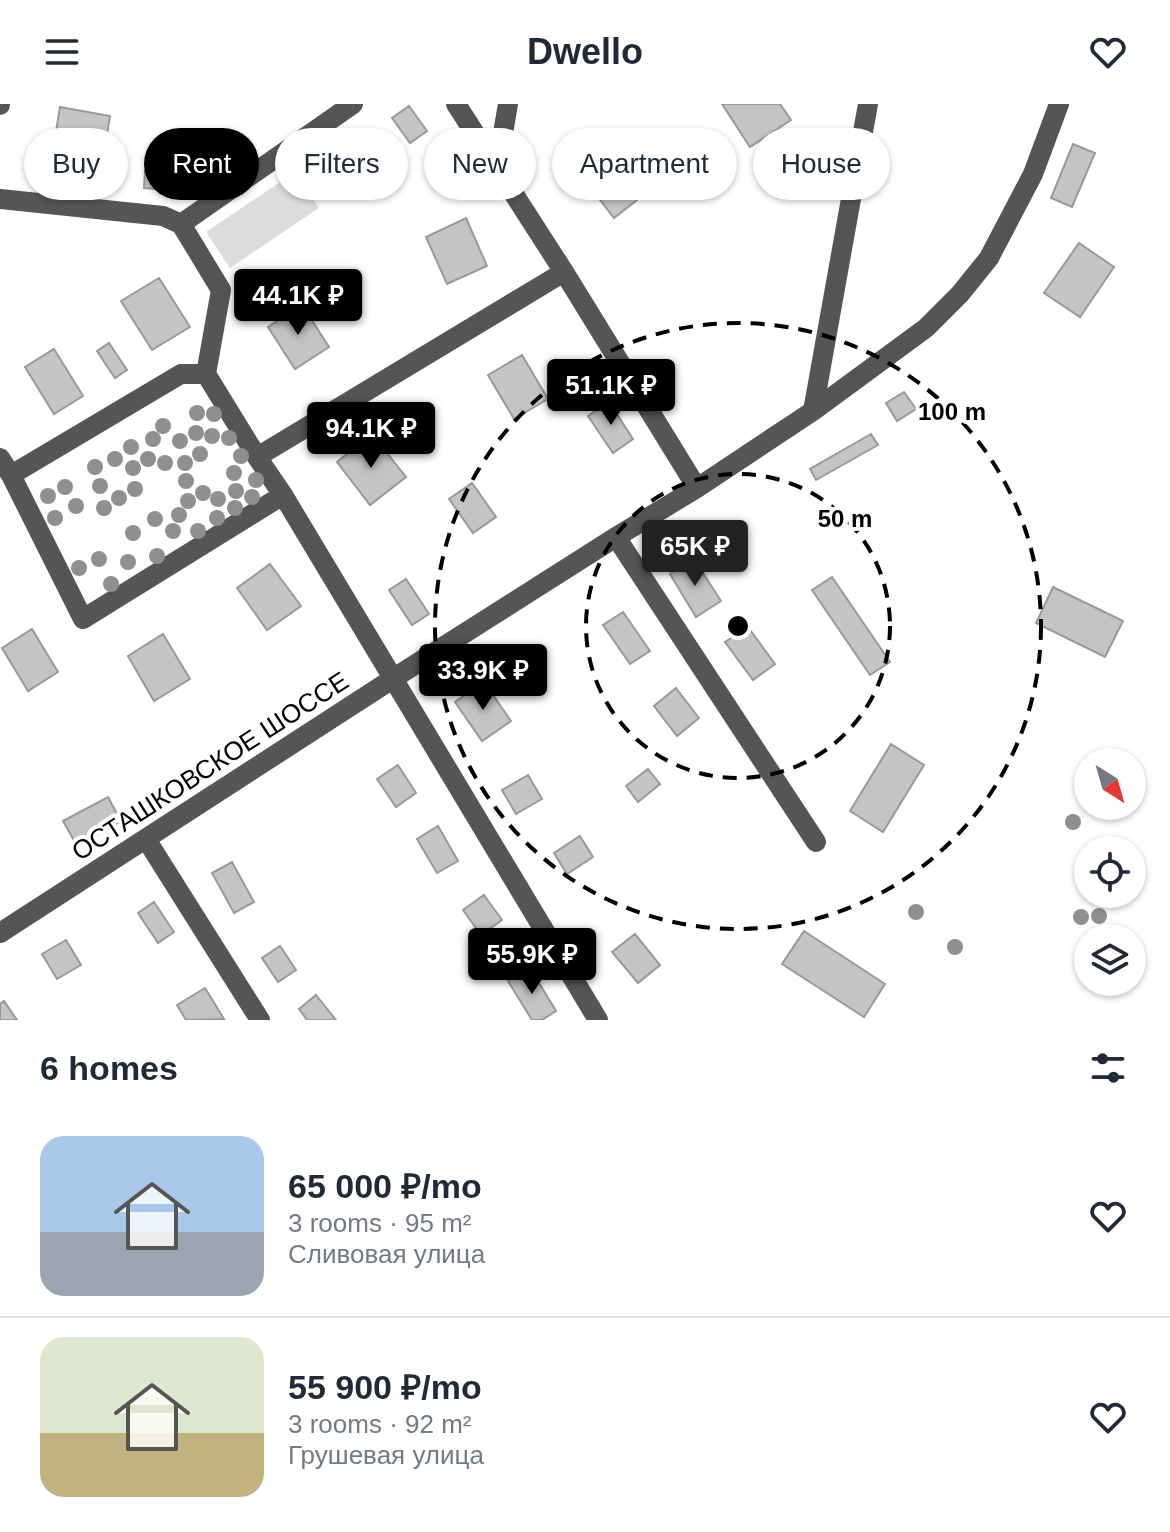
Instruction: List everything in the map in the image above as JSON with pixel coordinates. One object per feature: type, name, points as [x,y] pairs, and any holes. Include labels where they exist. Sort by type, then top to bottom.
[{"type":"street","points":[[181,224],[353,104]]},
{"type":"street","points":[[456,104],[471,128]]},
{"type":"street","points":[[504,128],[508,104]]},
{"type":"street","points":[[813,411],[868,104]]},
{"type":"street","name":"ОСТАШКОВСКОЕ ШОССЕ","points":[[0,933],[394,678],[697,488],[813,411],[926,328],[960,294],[989,258],[1033,174],[1059,104]]},
{"type":"street","points":[[0,199],[163,216],[181,224],[221,290],[206,374],[283,495],[598,1020]]},
{"type":"street","points":[[518,200],[697,488]]},
{"type":"street","points":[[257,457],[564,272]]},
{"type":"street","points":[[206,374],[181,374],[5,467],[83,619],[283,495]]},
{"type":"street","points":[[616,537],[816,842]]},
{"type":"street","points":[[146,839],[260,1020]]},
{"type":"shaded area","points":[[275,185],[275,200],[314,200],[319,208],[230,268],[206,232],[253,200],[259,200],[259,196]]},
{"type":"building","points":[[722,104],[780,104],[791,120],[779,128],[753,128],[753,145],[750,147]]},
{"type":"building","points":[[409,106],[425,128],[424,133],[410,143],[408,128],[399,128],[392,118]]},
{"type":"building","points":[[60,107],[110,116],[108,128],[57,128]]},
{"type":"building","points":[[1073,144],[1095,153],[1072,207],[1051,198]]},
{"type":"building","points":[[600,200],[637,200],[614,218]]},
{"type":"building","points":[[466,218],[487,266],[447,284],[426,237]]},
{"type":"building","points":[[1079,243],[1114,267],[1080,317],[1044,293]]},
{"type":"building","points":[[159,278],[190,327],[152,350],[121,301]]},
{"type":"building","points":[[302,305],[329,347],[295,369],[268,327]]},
{"type":"building","points":[[109,343],[127,370],[115,378],[97,351]]},
{"type":"building","points":[[54,349],[83,396],[54,414],[25,367]]},
{"type":"building","points":[[522,355],[548,399],[514,419],[488,375]]},
{"type":"building","points":[[904,392],[916,409],[897,421],[886,403]]},
{"type":"building","points":[[609,402],[633,439],[613,453],[588,416]]},
{"type":"building","points":[[372,434],[406,477],[370,505],[337,462]]},
{"type":"building","points":[[871,434],[878,445],[816,480],[810,469]]},
{"type":"building","points":[[472,483],[496,517],[473,533],[449,499]]},
{"type":"building","points":[[694,559],[721,601],[696,617],[670,574]]},
{"type":"building","points":[[270,564],[301,606],[267,630],[237,588]]},
{"type":"building","points":[[832,577],[890,662],[870,675],[812,590]]},
{"type":"building","points":[[406,579],[429,614],[412,625],[389,590]]},
{"type":"building","points":[[1053,587],[1123,621],[1105,657],[1036,623]]},
{"type":"building","points":[[623,612],[650,651],[630,664],[603,625]]},
{"type":"building","points":[[748,627],[775,664],[753,680],[725,642]]},
{"type":"building","points":[[32,629],[58,672],[28,691],[2,648]]},
{"type":"building","points":[[163,634],[190,679],[154,701],[128,656]]},
{"type":"building","points":[[484,682],[511,721],[482,741],[455,702]]},
{"type":"building","points":[[676,688],[699,718],[677,736],[654,706]]},
{"type":"building","points":[[891,744],[924,765],[883,832],[850,811]]},
{"type":"building","points":[[398,765],[416,793],[396,807],[377,779]]},
{"type":"building","points":[[648,769],[660,784],[638,802],[626,786]]},
{"type":"building","points":[[528,775],[542,799],[516,814],[502,790]]},
{"type":"building","points":[[108,797],[121,821],[77,846],[63,821]]},
{"type":"building","points":[[438,826],[458,861],[437,873],[417,839]]},
{"type":"building","points":[[580,836],[593,857],[567,874],[554,853]]},
{"type":"building","points":[[232,862],[254,902],[234,913],[212,873]]},
{"type":"building","points":[[484,895],[502,920],[481,935],[463,910]]},
{"type":"building","points":[[154,902],[174,932],[158,943],[138,913]]},
{"type":"building","points":[[804,931],[885,984],[864,1017],[782,964]]},
{"type":"building","points":[[635,934],[660,965],[638,983],[612,952]]},
{"type":"building","points":[[66,940],[81,965],[57,979],[42,954]]},
{"type":"building","points":[[280,946],[296,970],[278,982],[262,958]]},
{"type":"building","points":[[530,968],[556,1011],[542,1020],[532,1020],[508,981]]},
{"type":"building","points":[[205,988],[224,1019],[186,1020],[177,1005]]},
{"type":"building","points":[[316,995],[336,1020],[307,1020],[299,1009]]},
{"type":"building","points":[[4,1001],[17,1020],[0,1020],[0,1004]]}]
